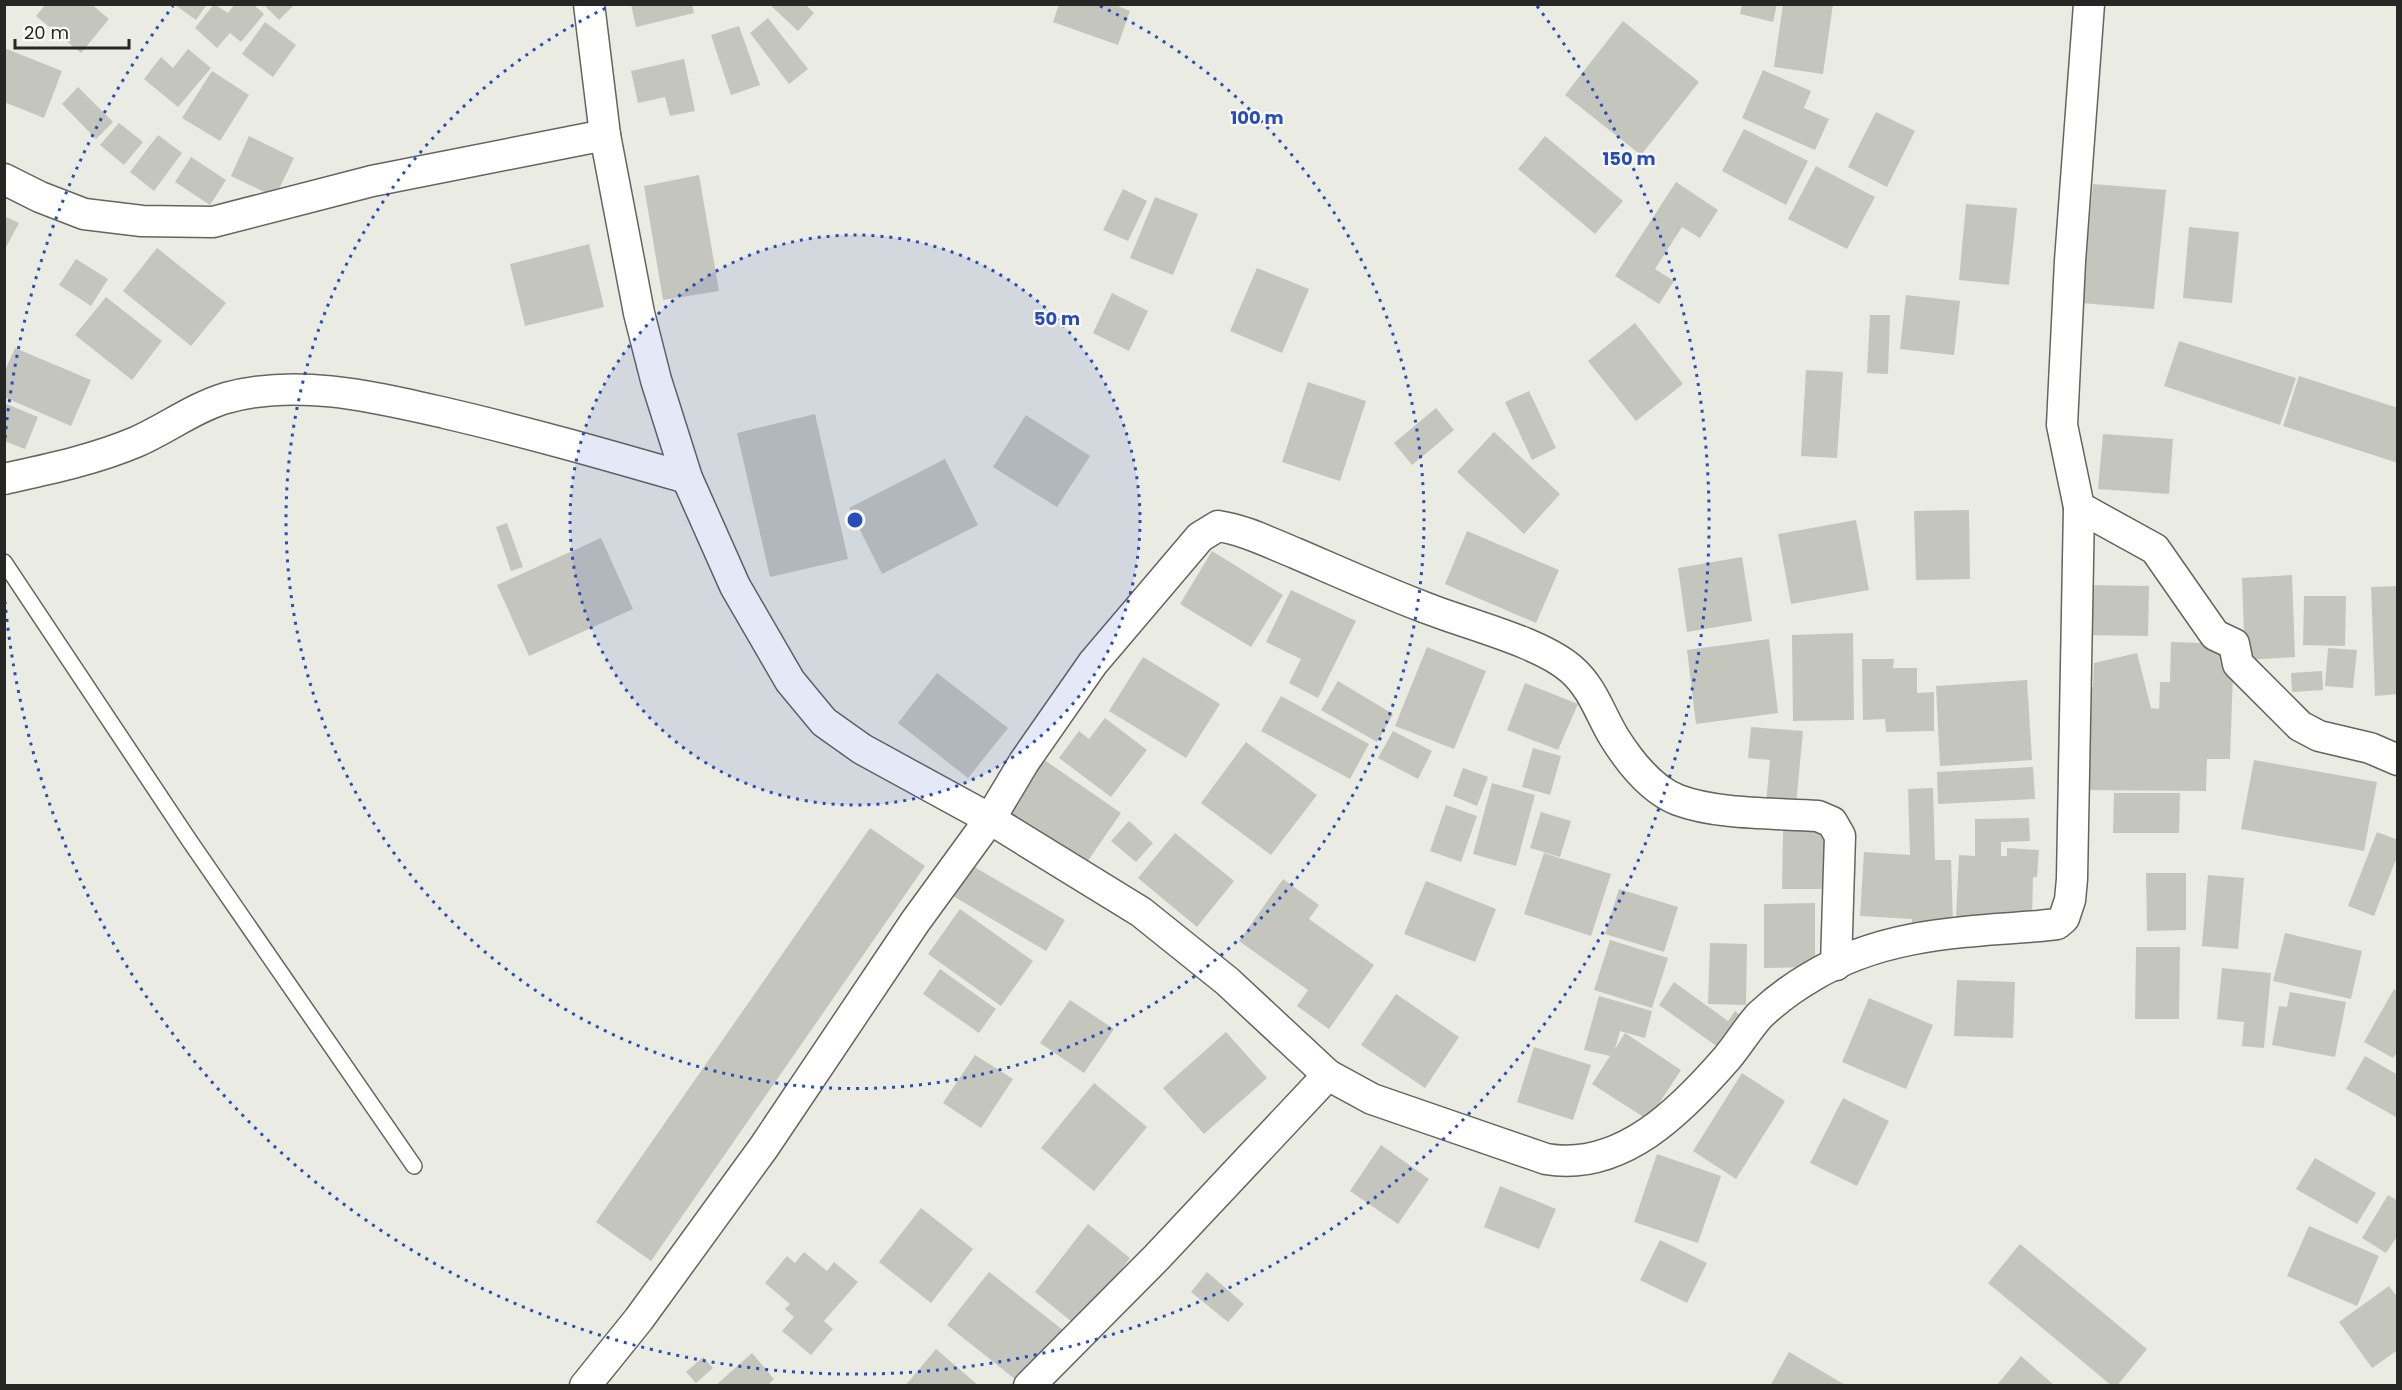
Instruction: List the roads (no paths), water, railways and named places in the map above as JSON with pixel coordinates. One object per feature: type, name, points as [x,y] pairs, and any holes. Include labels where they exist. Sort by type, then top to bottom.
[{"type":"street","points":[[589,4],[605,135],[639,313],[656,380],[687,478],[735,586],[790,681],[824,722],[862,749],[990,819],[1141,912],[1227,981],[1328,1074],[1372,1099],[1433,1122],[1546,1159],[1566,1163],[1583,1161],[1630,1145],[1647,1135],[1694,1093],[1727,1058],[1759,1017],[1781,996],[1836,965],[1879,947],[1914,937],[2057,924],[2064,918],[2070,900],[2074,825],[2079,507],[2061,425],[2070,261],[2089,4]]},
{"type":"street","points":[[4,179],[40,198],[84,214],[142,221],[213,222],[372,181],[605,135]]},
{"type":"street","points":[[4,479],[73,465],[136,442],[186,414],[225,399],[279,388],[369,396],[503,426],[687,478]]},
{"type":"street","points":[[2079,507],[2155,549],[2215,635],[2234,644],[2238,664],[2300,726],[2319,736],[2370,748],[2397,760]]},
{"type":"street","points":[[585,1386],[639,1320],[764,1147],[915,922],[990,819],[1024,762],[1093,663],[1200,537],[1218,526],[1230,528],[1556,658],[1571,669],[1599,704],[1614,737],[1643,776],[1677,800],[1709,808],[1818,816],[1832,822],[1840,836],[1836,965]]},
{"type":"street","points":[[1029,1386],[1156,1257],[1328,1074]]},
{"type":"lane","points":[[4,562],[189,840],[414,1166]]}]
